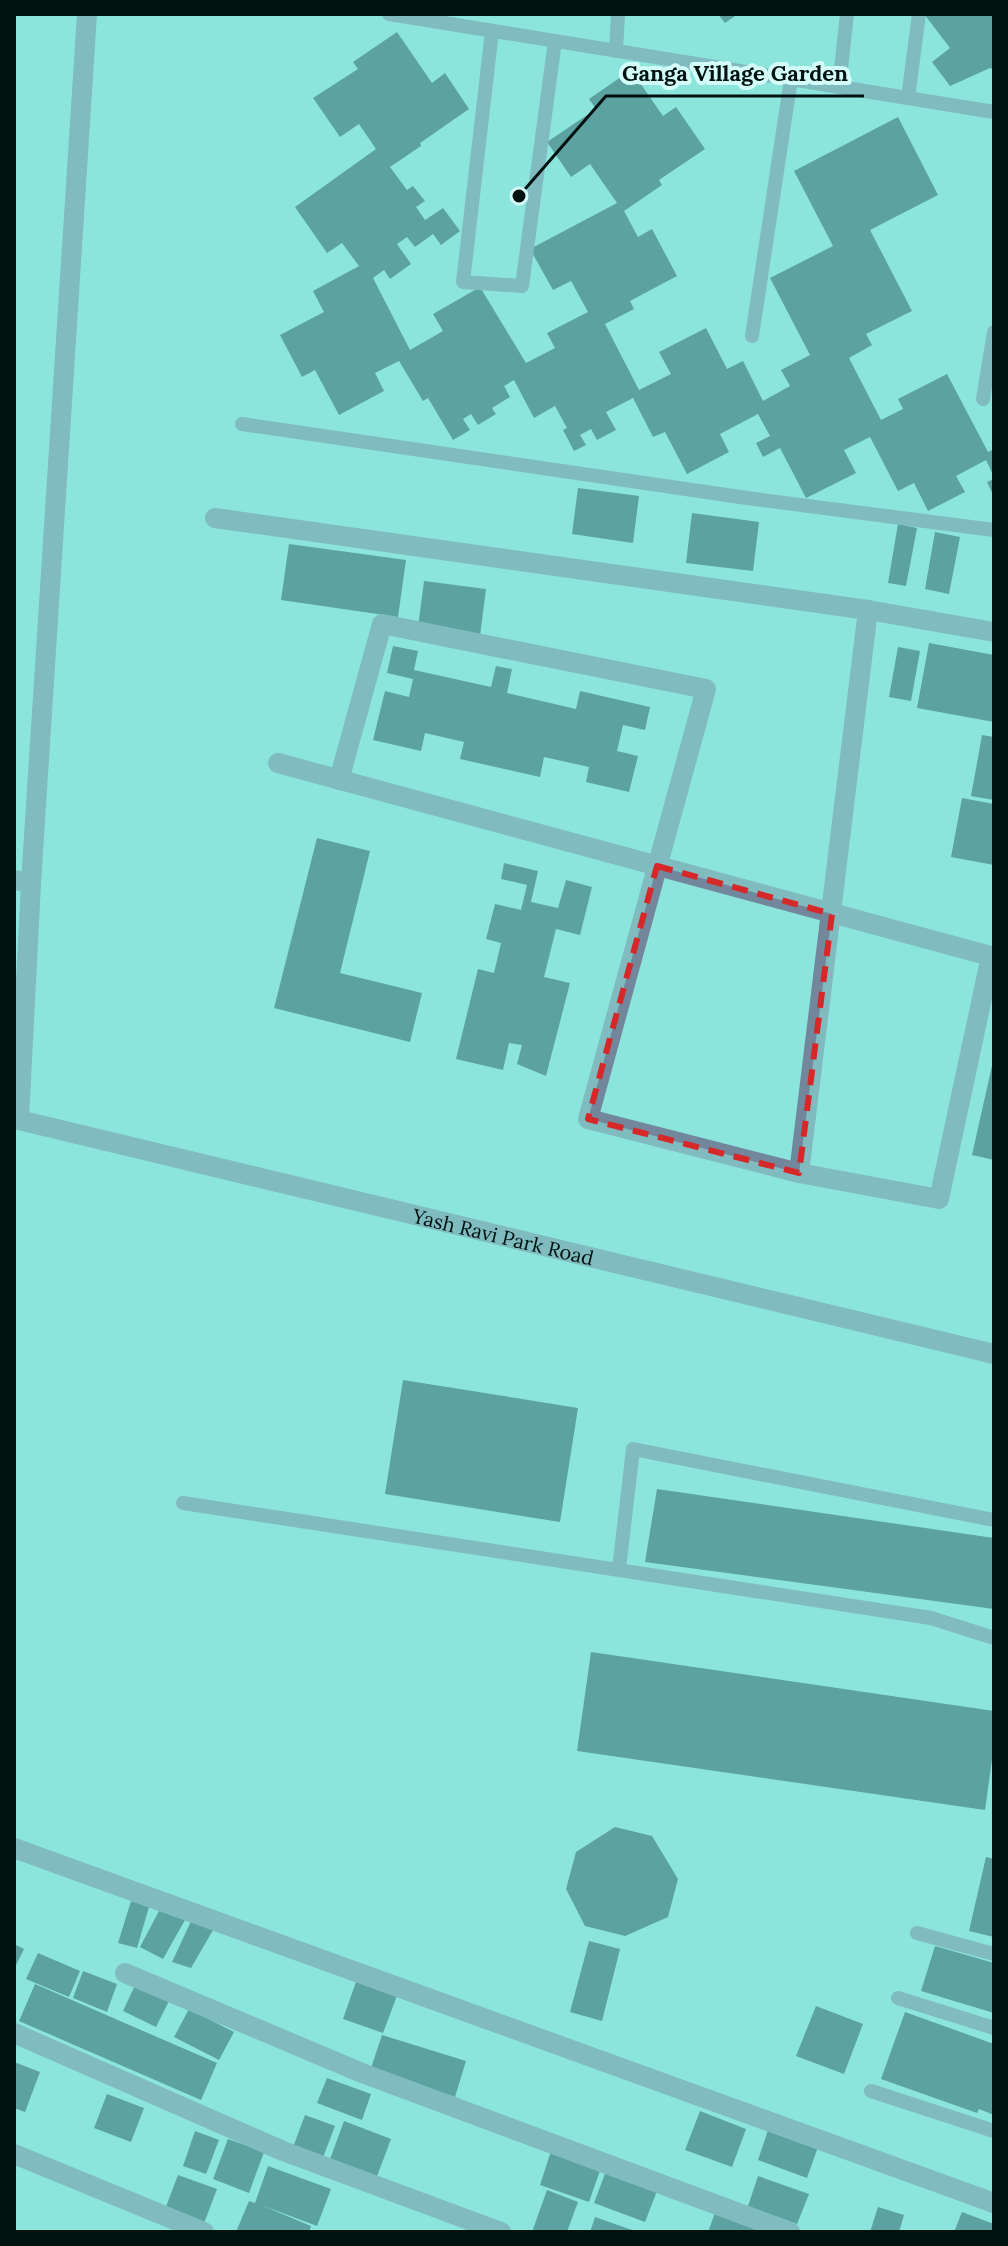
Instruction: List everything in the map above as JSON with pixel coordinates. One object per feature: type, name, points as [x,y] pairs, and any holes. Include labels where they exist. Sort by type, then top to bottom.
[{"type":"street","points":[[17,1123],[22,881],[87,14]]},
{"type":"street","points":[[215,518],[868,610],[994,632]]},
{"type":"street","points":[[799,1173],[868,610]]},
{"type":"street","points":[[278,763],[339,780],[657,866],[832,914],[993,956],[939,1199],[799,1173],[588,1119],[657,866],[706,689],[382,624],[339,780]]},
{"type":"street","name":"Yash Ravi Park Road","points":[[17,1123],[994,1354]]},
{"type":"street","points":[[14,1848],[994,2203]]},
{"type":"street","points":[[125,1973],[362,2073],[790,2232]]},
{"type":"street","points":[[14,2033],[283,2151],[501,2232]]},
{"type":"street","points":[[14,2154],[204,2232]]},
{"type":"lane","points":[[389,14],[994,112]]},
{"type":"lane","points":[[616,51],[618,14]]},
{"type":"lane","points":[[839,87],[847,14]]},
{"type":"lane","points":[[908,98],[919,14]]},
{"type":"lane","points":[[492,31],[463,282],[522,286],[555,41]]},
{"type":"lane","points":[[752,336],[791,79]]},
{"type":"lane","points":[[983,399],[994,332]]},
{"type":"lane","points":[[242,424],[994,530]]},
{"type":"lane","points":[[619,1569],[633,1449],[994,1520]]},
{"type":"lane","points":[[183,1503],[931,1618],[994,1638]]},
{"type":"lane","points":[[917,1933],[994,1954]]},
{"type":"lane","points":[[898,1998],[994,2028]]},
{"type":"lane","points":[[871,2091],[994,2131]]},
{"type":"highlighted area","points":[[657,866],[832,914],[799,1173],[588,1119]]},
{"type":"building","points":[[718,14],[738,14],[725,23]]},
{"type":"building","points":[[924,14],[994,14],[994,70],[990,68],[950,86],[932,62],[950,48]]},
{"type":"building","points":[[397,32],[432,83],[445,73],[469,109],[390,167],[407,190],[413,186],[425,201],[416,207],[425,220],[443,208],[460,231],[441,245],[433,234],[415,247],[407,237],[397,244],[411,264],[390,279],[384,270],[373,278],[410,350],[443,331],[433,314],[480,287],[526,363],[555,348],[547,333],[588,312],[571,281],[553,290],[530,249],[617,203],[590,164],[571,177],[547,142],[596,109],[589,99],[631,70],[663,116],[676,107],[705,149],[659,180],[662,185],[624,211],[638,237],[652,229],[677,276],[630,301],[634,309],[605,324],[639,390],[671,374],[659,352],[706,328],[727,369],[743,361],[763,401],[790,386],[781,370],[810,355],[770,278],[833,246],[794,171],[898,117],[938,195],[870,230],[912,311],[866,334],[872,345],[849,358],[881,420],[903,409],[898,399],[947,374],[988,452],[994,449],[994,477],[986,460],[956,476],[965,492],[928,511],[914,483],[898,491],[870,437],[844,450],[856,473],[806,498],[780,448],[763,457],[756,443],[770,436],[758,414],[720,434],[729,452],[687,474],[665,432],[653,437],[633,398],[606,412],[616,430],[597,440],[591,429],[580,435],[586,445],[574,451],[563,430],[567,428],[555,406],[534,418],[514,380],[504,386],[510,397],[492,408],[496,414],[478,425],[471,414],[463,419],[470,430],[453,440],[428,398],[423,401],[399,361],[375,373],[384,391],[339,415],[315,370],[302,377],[280,335],[324,312],[313,291],[359,266],[342,243],[327,253],[295,207],[376,149],[359,124],[340,137],[313,98],[358,69],[353,62]]},
{"type":"building","points":[[994,479],[994,497],[987,482]]},
{"type":"building","points":[[578,488],[639,496],[633,543],[572,534]]},
{"type":"building","points":[[692,513],[759,522],[753,571],[686,563]]},
{"type":"building","points":[[898,524],[917,528],[906,586],[888,583]]},
{"type":"building","points":[[935,532],[960,537],[949,594],[925,589]]},
{"type":"building","points":[[289,544],[406,560],[398,617],[281,600]]},
{"type":"building","points":[[424,581],[486,589],[480,636],[418,627]]},
{"type":"building","points":[[929,643],[994,655],[994,722],[917,708]]},
{"type":"building","points":[[393,646],[418,651],[414,670],[491,687],[496,666],[512,669],[507,693],[576,709],[580,691],[650,707],[645,730],[623,725],[617,751],[638,756],[629,792],[586,782],[589,767],[544,757],[540,777],[460,759],[464,742],[425,733],[421,751],[373,740],[385,691],[409,697],[413,679],[387,673]]},
{"type":"building","points":[[898,647],[920,651],[911,701],[889,697]]},
{"type":"building","points":[[982,735],[994,737],[994,800],[971,796]]},
{"type":"building","points":[[962,798],[994,804],[994,865],[951,857]]},
{"type":"building","points":[[317,838],[370,851],[340,973],[422,993],[410,1042],[274,1008]]},
{"type":"building","points":[[504,863],[538,871],[531,902],[558,908],[566,880],[592,887],[580,935],[556,929],[544,977],[570,983],[546,1076],[517,1064],[522,1045],[509,1043],[503,1070],[456,1059],[478,969],[494,973],[501,943],[486,939],[495,904],[521,910],[527,885],[501,879]]},
{"type":"building","points":[[994,1061],[994,1160],[972,1155]]},
{"type":"building","points":[[403,1380],[578,1408],[560,1522],[385,1494]]},
{"type":"building","points":[[657,1489],[994,1538],[994,1609],[645,1562]]},
{"type":"building","points":[[591,1652],[994,1711],[994,1745],[985,1810],[577,1751]]},
{"type":"building","points":[[615,1827],[652,1836],[678,1879],[668,1917],[625,1936],[585,1926],[566,1889],[576,1852]]},
{"type":"building","points":[[986,1857],[994,1859],[994,1937],[969,1931]]},
{"type":"building","points":[[131,1901],[149,1907],[137,1948],[118,1943]]},
{"type":"building","points":[[161,1907],[185,1920],[163,1959],[140,1947]]},
{"type":"building","points":[[192,1919],[216,1925],[191,1968],[172,1962]]},
{"type":"building","points":[[589,1941],[620,1949],[602,2021],[570,2012]]},
{"type":"building","points":[[14,1944],[24,1949],[14,1969]]},
{"type":"building","points":[[935,1946],[994,1963],[994,2013],[921,1991]]},
{"type":"building","points":[[38,1953],[80,1971],[69,1997],[26,1979]]},
{"type":"building","points":[[83,1971],[117,1984],[107,2012],[73,1998]]},
{"type":"building","points":[[357,1979],[398,1993],[383,2033],[343,2019]]},
{"type":"building","points":[[137,1981],[171,1997],[156,2027],[123,2011]]},
{"type":"building","points":[[35,1984],[217,2063],[201,2100],[19,2021]]},
{"type":"building","points":[[816,2006],[863,2024],[844,2074],[796,2056]]},
{"type":"building","points":[[189,2009],[234,2032],[219,2060],[174,2037]]},
{"type":"building","points":[[905,2012],[994,2044],[994,2115],[979,2109],[977,2113],[881,2079]]},
{"type":"building","points":[[382,2035],[466,2061],[455,2097],[370,2071]]},
{"type":"building","points":[[14,2062],[40,2072],[25,2112],[14,2108]]},
{"type":"building","points":[[327,2078],[371,2094],[362,2120],[317,2103]]},
{"type":"building","points":[[107,2094],[144,2108],[131,2142],[94,2128]]},
{"type":"building","points":[[700,2111],[746,2129],[732,2167],[685,2150]]},
{"type":"building","points":[[305,2115],[335,2126],[322,2160],[292,2150]]},
{"type":"building","points":[[344,2121],[391,2139],[376,2179],[329,2162]]},
{"type":"building","points":[[769,2127],[818,2147],[807,2178],[758,2160]]},
{"type":"building","points":[[195,2131],[219,2140],[206,2174],[183,2166]]},
{"type":"building","points":[[228,2139],[264,2152],[249,2193],[213,2179]]},
{"type":"building","points":[[552,2148],[602,2165],[589,2202],[540,2185]]},
{"type":"building","points":[[268,2166],[331,2189],[317,2226],[261,2205],[311,2226],[309,2232],[236,2232],[249,2201],[255,2203]]},
{"type":"building","points":[[606,2171],[657,2191],[645,2222],[594,2203]]},
{"type":"building","points":[[178,2175],[217,2189],[203,2226],[164,2212]]},
{"type":"building","points":[[758,2176],[809,2194],[797,2224],[748,2206]]},
{"type":"building","points":[[547,2190],[578,2202],[567,2232],[532,2232]]},
{"type":"building","points":[[878,2207],[904,2215],[899,2232],[870,2232]]},
{"type":"building","points":[[962,2212],[994,2224],[994,2232],[954,2232]]},
{"type":"building","points":[[715,2213],[764,2232],[708,2232]]},
{"type":"building","points":[[595,2217],[638,2232],[590,2232]]},
{"type":"place","name":"Ganga Village Garden","points":[[519,196]]}]
